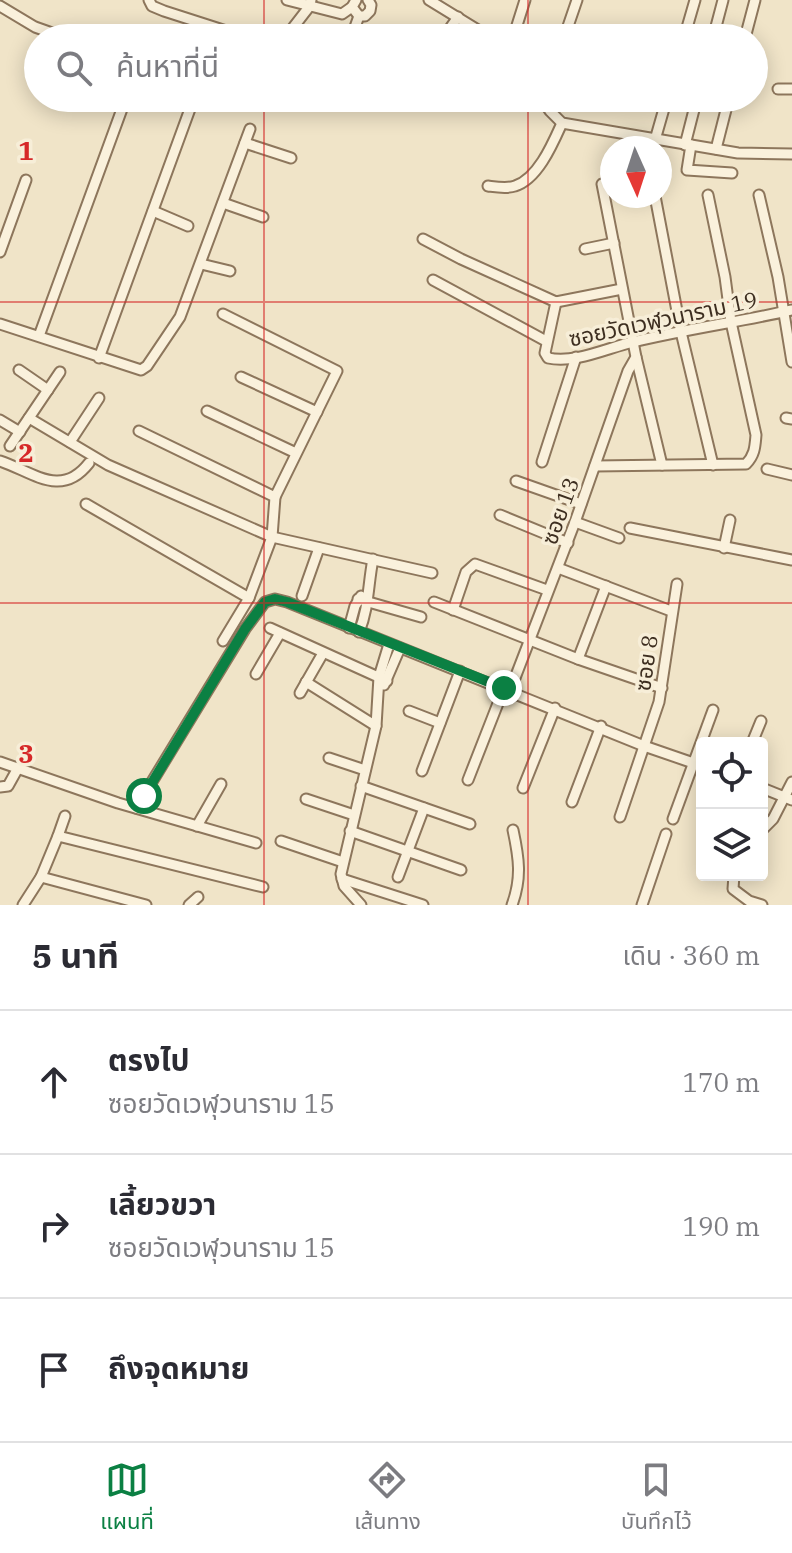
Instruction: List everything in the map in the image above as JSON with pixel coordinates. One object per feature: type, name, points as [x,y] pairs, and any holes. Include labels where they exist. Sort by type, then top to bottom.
[{"type":"street","points":[[149,0],[152,6],[204,24]]},
{"type":"street","points":[[287,0],[342,14],[356,8],[365,16],[370,11],[371,2]]},
{"type":"street","points":[[429,0],[469,24]]},
{"type":"street","points":[[517,24],[525,0]]},
{"type":"street","points":[[569,24],[577,0]]},
{"type":"street","points":[[688,24],[695,0]]},
{"type":"street","points":[[717,24],[723,0]]},
{"type":"street","points":[[749,24],[755,0]]},
{"type":"street","points":[[295,24],[310,4]]},
{"type":"street","points":[[0,6],[30,24]]},
{"type":"street","points":[[453,24],[458,17]]},
{"type":"street","points":[[778,89],[792,89]]},
{"type":"street","points":[[39,336],[121,112]]},
{"type":"street","points":[[99,358],[189,112]]},
{"type":"street","points":[[551,112],[562,123],[633,136]]},
{"type":"street","points":[[656,136],[663,112]]},
{"type":"street","points":[[694,112],[687,170],[732,173]]},
{"type":"street","points":[[716,149],[725,112]]},
{"type":"street","points":[[488,186],[514,187],[524,181],[547,156],[562,123]]},
{"type":"street","points":[[0,324],[99,358],[141,370],[147,366],[180,317],[250,129]]},
{"type":"street","points":[[245,143],[291,158]]},
{"type":"street","points":[[672,143],[738,153],[792,154]]},
{"type":"street","points":[[0,252],[26,180]]},
{"type":"street","points":[[595,466],[746,464],[755,448],[756,435],[708,195]]},
{"type":"street","points":[[759,195],[787,311],[792,362]]},
{"type":"street","points":[[223,203],[263,217]]},
{"type":"street","points":[[607,208],[636,357],[662,465]]},
{"type":"street","points":[[657,208],[681,332],[713,465]]},
{"type":"street","points":[[153,211],[188,226]]},
{"type":"street","points":[[423,239],[556,302],[622,289]]},
{"type":"street","points":[[585,249],[614,243]]},
{"type":"street","points":[[201,264],[230,271]]},
{"type":"street","points":[[433,280],[546,341],[556,302]]},
{"type":"street","name":"ซอยวัดเวฬุวนาราม 19","points":[[546,341],[545,353],[554,360],[787,311]]},
{"type":"street","points":[[223,314],[337,371],[275,497],[272,537],[249,598],[223,641]]},
{"type":"street","points":[[542,462],[576,357]]},
{"type":"street","name":"ซอย 13","points":[[468,780],[568,543],[628,371],[636,357]]},
{"type":"street","points":[[19,370],[48,390]]},
{"type":"street","points":[[10,446],[60,372]]},
{"type":"street","points":[[241,377],[317,412]]},
{"type":"street","points":[[70,442],[99,398]]},
{"type":"street","points":[[207,411],[296,453]]},
{"type":"street","points":[[29,418],[108,465],[272,537],[432,573]]},
{"type":"street","points":[[0,420],[20,432]]},
{"type":"street","points":[[139,431],[275,497]]},
{"type":"street","points":[[0,461],[48,481],[60,482],[80,474],[89,463]]},
{"type":"street","points":[[767,469],[792,475]]},
{"type":"street","points":[[516,481],[581,504]]},
{"type":"street","points":[[86,504],[249,598]]},
{"type":"street","points":[[500,515],[568,543]]},
{"type":"street","points":[[724,548],[730,520]]},
{"type":"street","points":[[575,522],[619,538]]},
{"type":"street","points":[[630,528],[792,560]]},
{"type":"street","points":[[302,596],[319,548]]},
{"type":"street","points":[[354,630],[369,603],[367,590],[373,559]]},
{"type":"street","points":[[453,610],[466,572],[475,564],[547,590]]},
{"type":"street","points":[[558,568],[671,611]]},
{"type":"street","name":"ซอย 8","points":[[620,817],[662,688],[677,584]]},
{"type":"street","points":[[578,659],[606,586]]},
{"type":"street","points":[[354,630],[358,599],[367,590]]},
{"type":"street","points":[[136,808],[245,629],[265,602],[275,599],[601,726],[644,746],[696,763]]},
{"type":"street","points":[[358,599],[421,617]]},
{"type":"street","points":[[434,602],[578,659],[662,688]]},
{"type":"street","points":[[256,674],[275,630],[383,679]]},
{"type":"street","points":[[361,905],[344,886],[343,862],[376,726],[389,644]]},
{"type":"street","points":[[383,679],[400,648]]},
{"type":"street","points":[[300,693],[323,653]]},
{"type":"street","points":[[422,771],[460,671]]},
{"type":"street","points":[[306,682],[376,726]]},
{"type":"street","points":[[523,788],[555,708]]},
{"type":"street","points":[[706,737],[713,710]]},
{"type":"street","points":[[409,711],[440,723]]},
{"type":"street","points":[[754,737],[761,721]]},
{"type":"street","points":[[572,802],[601,726]]},
{"type":"street","points":[[329,758],[365,770]]},
{"type":"street","points":[[0,762],[136,808],[256,843]]},
{"type":"street","points":[[0,787],[8,786],[18,768]]},
{"type":"street","points":[[673,819],[696,768]]},
{"type":"street","points":[[768,824],[788,798],[792,782]]},
{"type":"street","points":[[197,826],[221,784]]},
{"type":"street","points":[[361,786],[470,824]]},
{"type":"street","points":[[768,790],[788,798]]},
{"type":"street","points":[[306,799],[354,815]]},
{"type":"street","points":[[398,877],[424,808]]},
{"type":"street","points":[[23,905],[41,877],[65,816]]},
{"type":"street","points":[[512,905],[520,877],[513,830]]},
{"type":"street","points":[[350,831],[461,870]]},
{"type":"street","points":[[642,905],[666,834]]},
{"type":"street","points":[[58,836],[263,887]]},
{"type":"street","points":[[281,841],[343,862]]},
{"type":"street","points":[[41,877],[146,905]]},
{"type":"street","points":[[342,879],[423,905]]},
{"type":"street","points":[[734,881],[733,889],[749,901],[762,905]]},
{"type":"street","points":[[189,905],[198,897]]},
{"type":"route","points":[[144,796],[245,629],[265,602],[275,599],[287,602],[504,688]]}]
